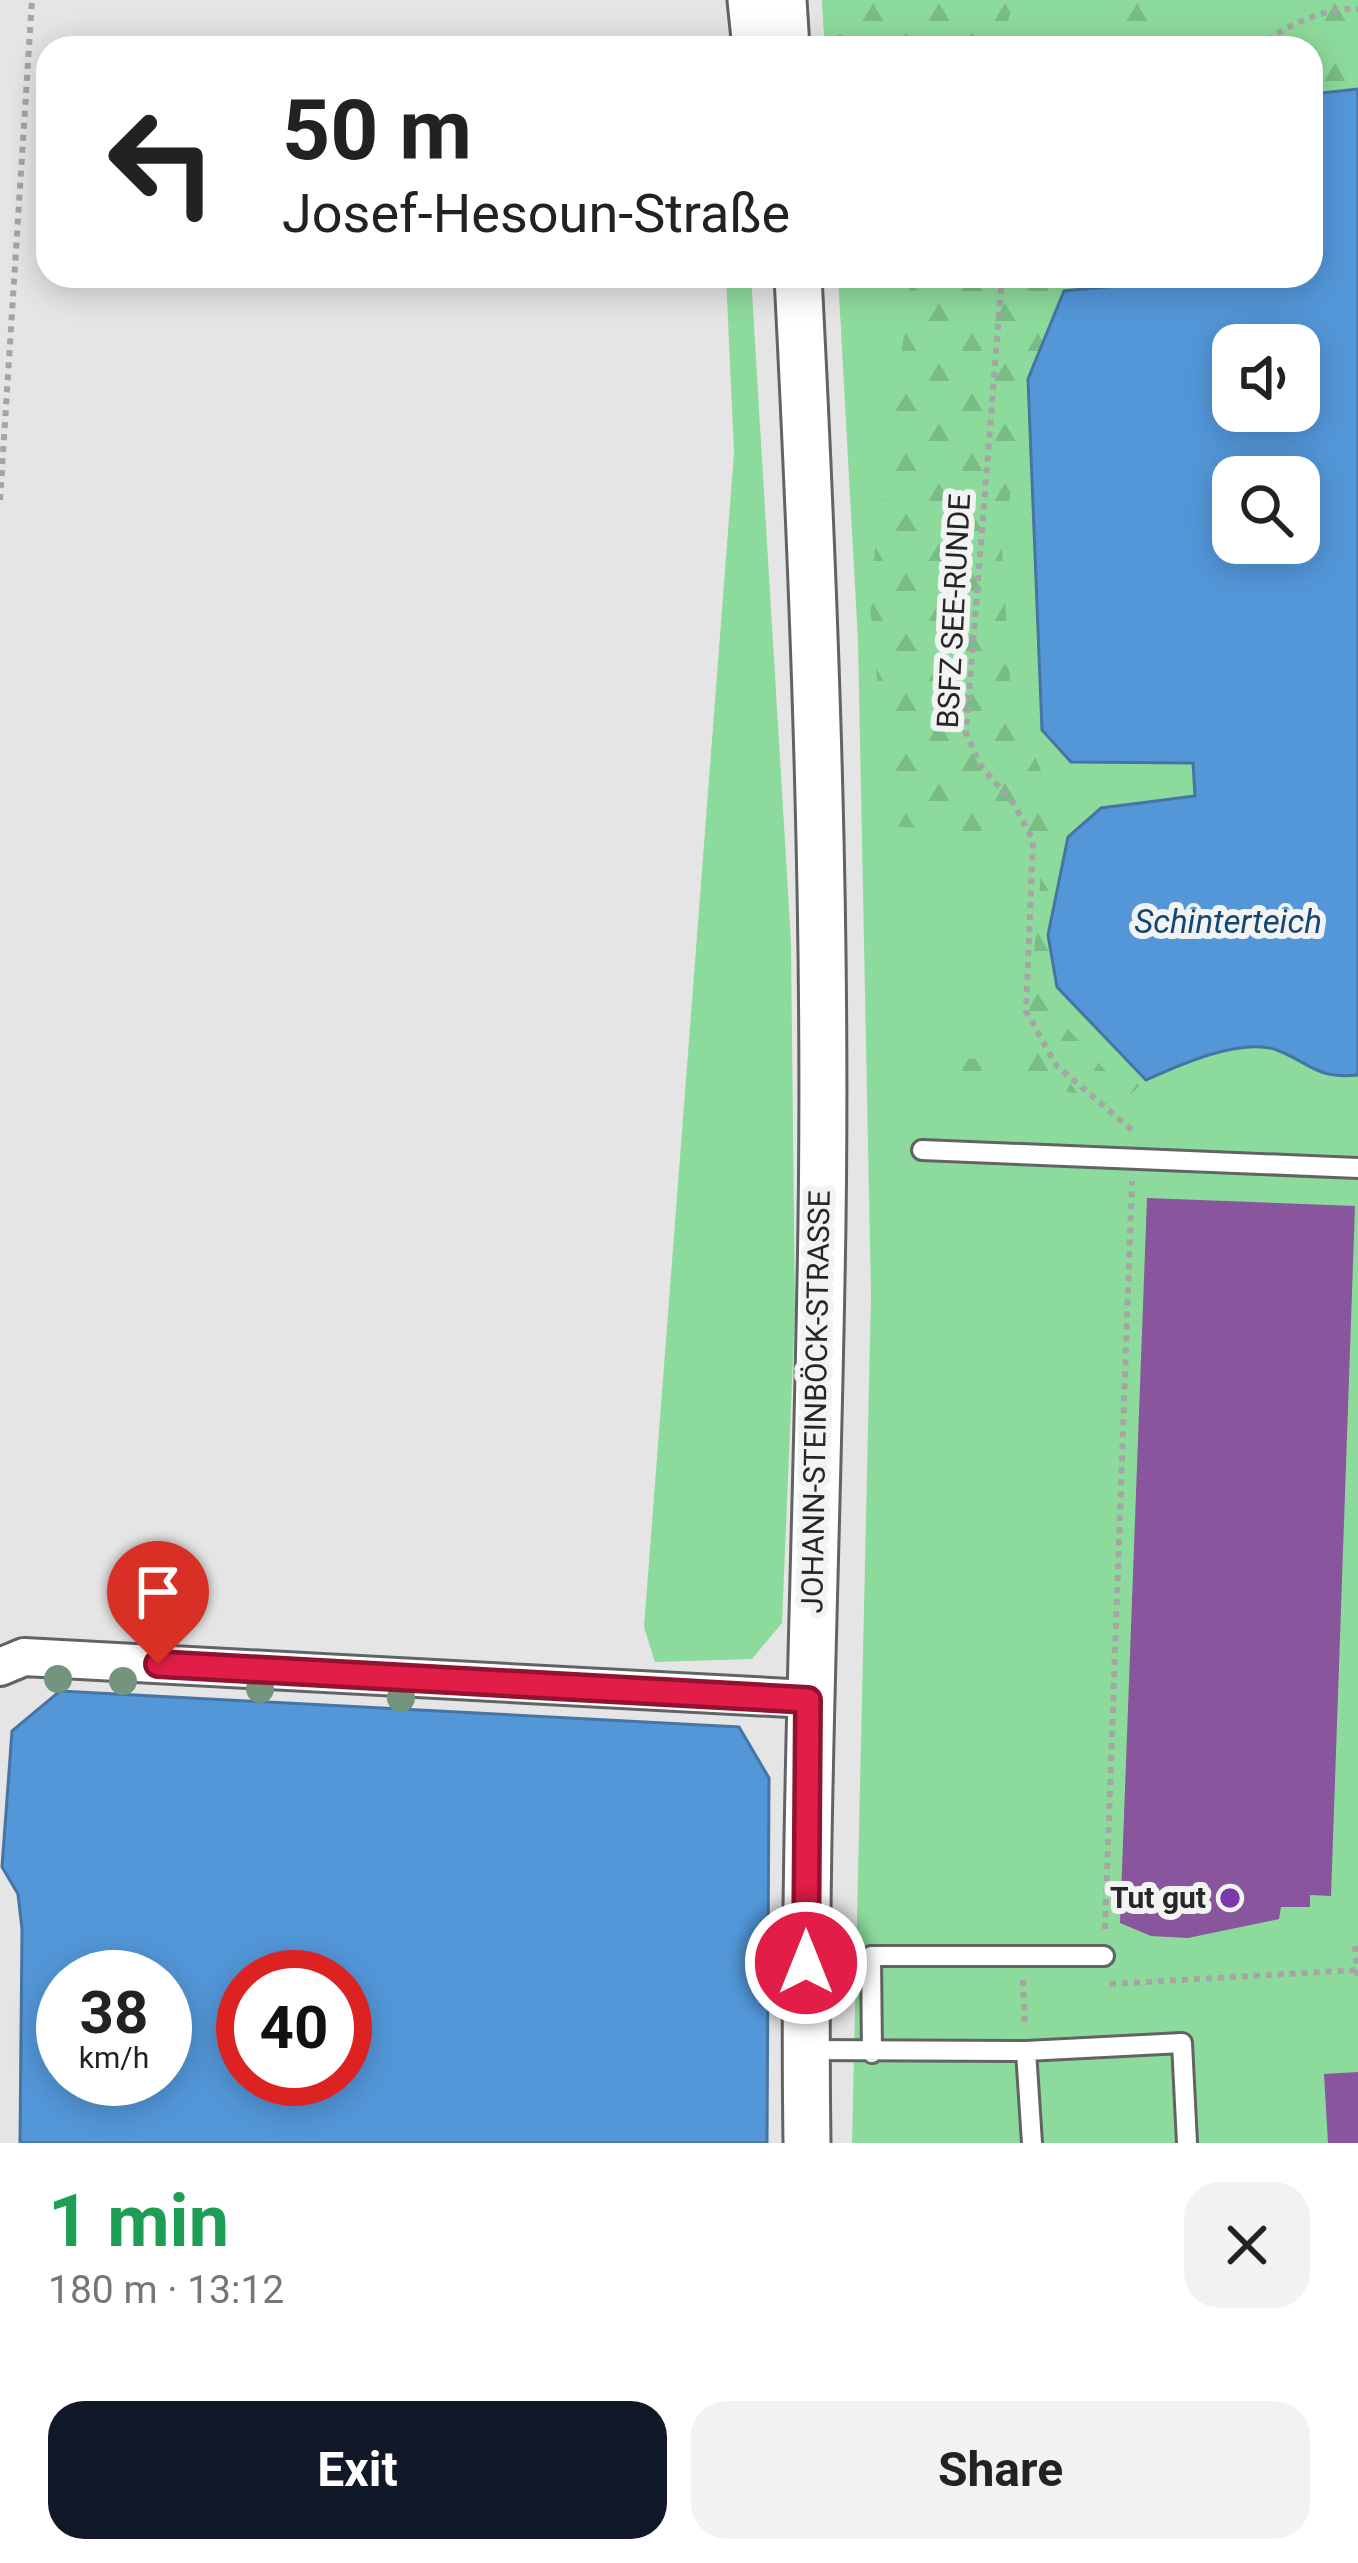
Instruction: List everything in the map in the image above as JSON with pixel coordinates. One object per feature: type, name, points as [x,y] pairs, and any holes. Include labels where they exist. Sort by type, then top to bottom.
[{"type":"street","points":[[751,0],[755,36]]},
{"type":"street","points":[[783,0],[785,36]]},
{"type":"street","name":"JOHANN-STEINBÖCK-STRASSE","points":[[780,288],[818,661]]},
{"type":"street","name":"JOHANN-STEINBÖCK-STRASSE","points":[[799,288],[818,661],[821,1276],[808,1700],[807,2143]]},
{"type":"street","points":[[0,1667],[24,1657],[808,1700]]},
{"type":"lane","points":[[922,1150],[1358,1168]]},
{"type":"lane","points":[[872,2053],[871,1956],[1104,1956]]},
{"type":"lane","points":[[806,2050],[1026,2051],[1182,2043],[1187,2143]]},
{"type":"lane","points":[[1026,2051],[1032,2143]]},
{"type":"path","points":[[0,500],[32,0]]},
{"type":"path","points":[[1272,36],[1341,8],[1358,9]]},
{"type":"path","name":"BSFZ SEE-RUNDE","points":[[1001,288],[966,733],[981,766],[1014,804],[1033,840],[1026,1011],[1056,1065],[1166,1161]]},
{"type":"path","points":[[1133,1159],[1104,1984],[1357,1970]]},
{"type":"path","points":[[1355,1946],[1358,1981]]},
{"type":"path","points":[[1024,1999],[1024,2011]]},
{"type":"green space","points":[[822,0],[1358,0],[1358,2143],[852,2143],[871,1295],[858,641],[839,288],[1323,288],[1323,36],[824,36]]},
{"type":"green space","points":[[822,0],[1013,0],[1005,36],[824,36]]},
{"type":"green space","points":[[1116,0],[1159,0],[1154,36],[1115,36]]},
{"type":"green space","points":[[1310,0],[1358,0],[1358,89],[1323,93],[1323,36],[1307,36]]},
{"type":"green space","points":[[727,288],[752,288],[791,942],[795,1311],[782,1623],[752,1659],[655,1662],[644,1627],[734,453]]},
{"type":"green space","points":[[910,288],[1103,288],[1064,292],[1028,379],[1002,549],[1011,696],[1068,838],[1048,935],[1051,1010],[1107,1072],[1146,1080],[1126,1099],[916,1074],[919,1057],[1025,1060],[1044,838],[891,826],[869,595]]},
{"type":"water","name":"Schinterteich","points":[[1358,89],[1358,1075],[1323,1073],[1277,1050],[1246,1047],[1210,1054],[1146,1080],[1057,987],[1048,935],[1068,837],[1101,808],[1195,796],[1193,763],[1071,762],[1042,730],[1028,379],[1064,291],[1323,288],[1323,93]]},
{"type":"water","points":[[60,1691],[739,1727],[769,1778],[767,2143],[20,2143],[22,1929],[18,1894],[2,1867],[12,1731]]},
{"type":"building","points":[[1147,1198],[1355,1206],[1331,1896],[1310,1895],[1310,1907],[1281,1907],[1279,1919],[1188,1938],[1151,1936],[1120,1923]]},
{"type":"building","points":[[1358,2072],[1358,2143],[1328,2143],[1324,2074]]},
{"type":"place","name":"Tut gut","points":[[1230,1898]]},
{"type":"route","points":[[158,1664],[808,1700],[806,1963]]}]
